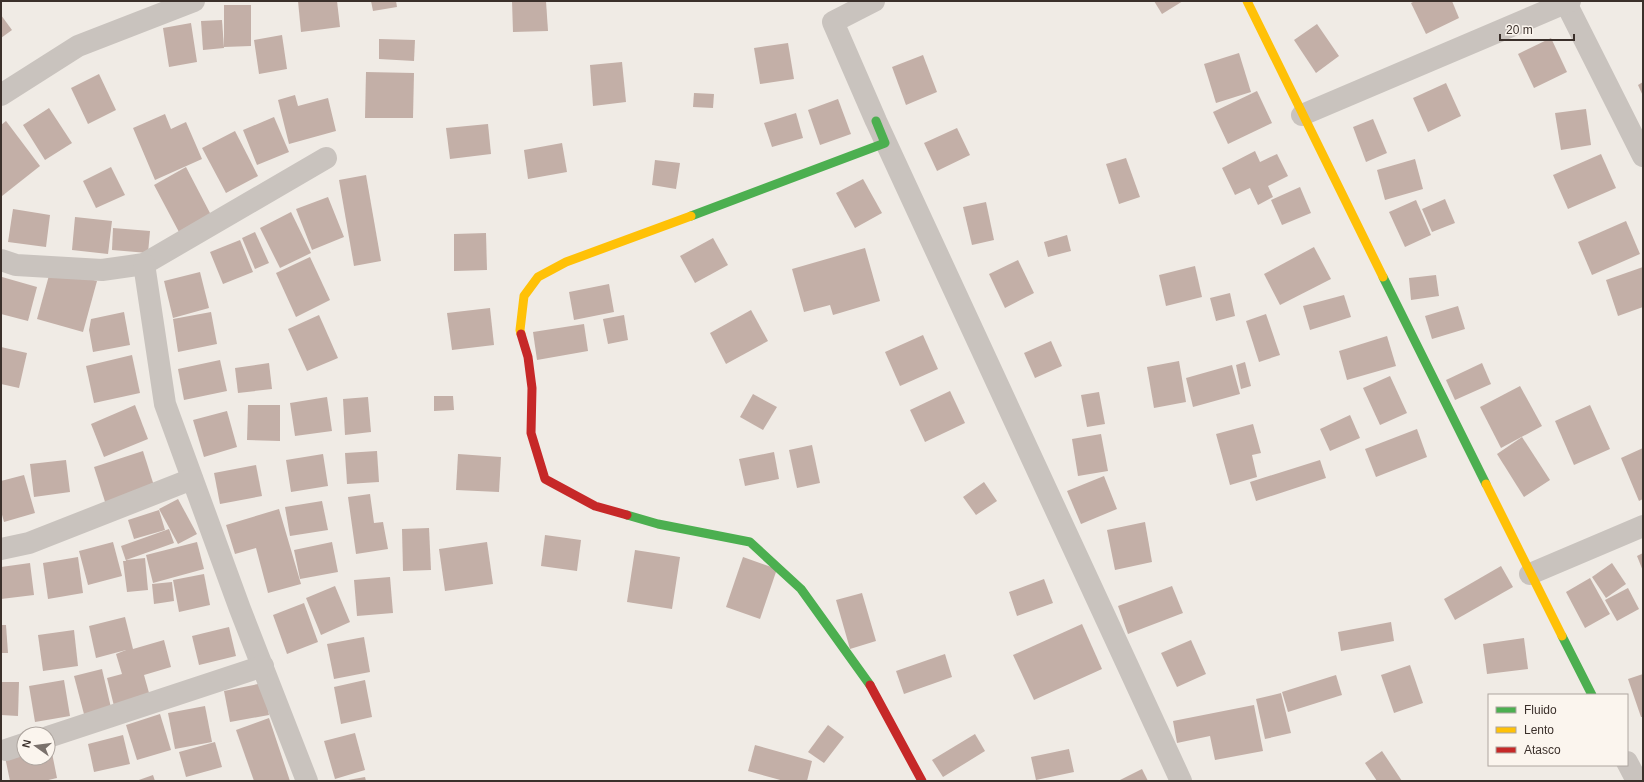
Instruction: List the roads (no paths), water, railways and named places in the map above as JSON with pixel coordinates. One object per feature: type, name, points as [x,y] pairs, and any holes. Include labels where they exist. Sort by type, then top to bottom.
[{"type":"street","points":[[1,95],[78,46],[194,1]]},
{"type":"street","points":[[874,1],[833,22],[885,143],[566,262],[538,277],[524,296],[520,330],[528,358],[532,388],[531,432],[545,479],[595,506],[658,524],[750,542],[801,589],[872,688],[922,781]]},
{"type":"street","points":[[1247,1],[1530,574],[1591,694]]},
{"type":"street","points":[[1302,115],[1567,2],[1643,156]]},
{"type":"street","points":[[876,121],[1181,781]]},
{"type":"street","points":[[1,260],[16,266],[102,270],[144,264],[326,158]]},
{"type":"street","points":[[144,264],[165,404],[307,781]]},
{"type":"street","points":[[1,549],[29,543],[192,479]]},
{"type":"street","points":[[1530,574],[1643,526]]},
{"type":"street","points":[[56,734],[263,666]]},
{"type":"street","points":[[1628,764],[1637,781]]}]
